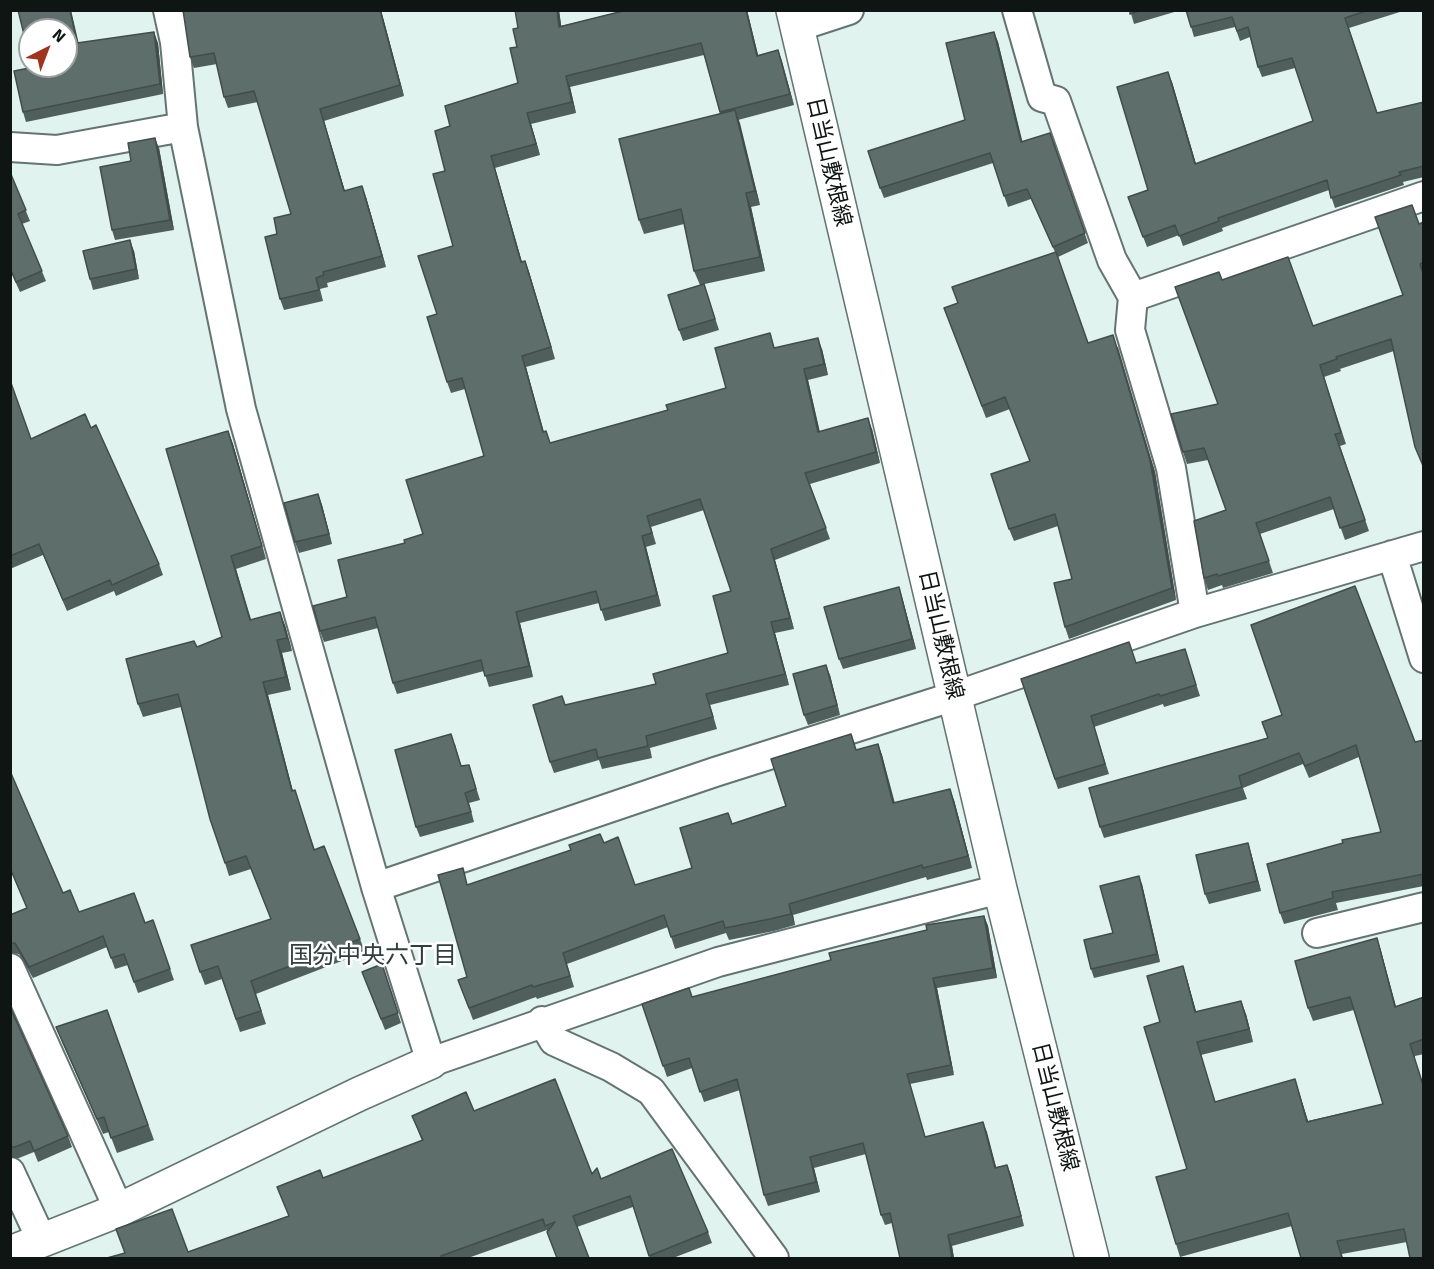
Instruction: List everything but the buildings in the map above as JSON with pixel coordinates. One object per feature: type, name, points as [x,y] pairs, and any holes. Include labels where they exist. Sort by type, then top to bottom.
[{"type":"main road","name":"日当山敷根線","points":[[795,19],[1000,889],[1092,1258]]},
{"type":"main road","points":[[10,1253],[119,1210],[359,1094],[431,1062]]},
{"type":"street","points":[[168,10],[175,42],[183,127],[241,409],[376,887],[431,1062],[542,1021],[718,962],[1000,889]]},
{"type":"street","points":[[795,19],[849,10]]},
{"type":"street","points":[[1017,10],[1042,97],[1056,101],[1112,260],[1132,297],[1130,330],[1171,468],[1195,613]]},
{"type":"street","points":[[10,147],[57,150],[183,127]]},
{"type":"street","points":[[1132,297],[1424,195]]},
{"type":"street","points":[[376,887],[715,772],[954,696],[1195,613],[1424,546]]},
{"type":"street","points":[[1392,555],[1424,658]]},
{"type":"street","points":[[1317,933],[1424,907]]},
{"type":"street","points":[[10,968],[119,1210]]},
{"type":"street","points":[[542,1021],[554,1041],[611,1067],[651,1091],[774,1258]]},
{"type":"street","points":[[10,1172],[42,1241]]},
{"type":"district","name":"国分中央六丁目","points":[[373,957]]}]
